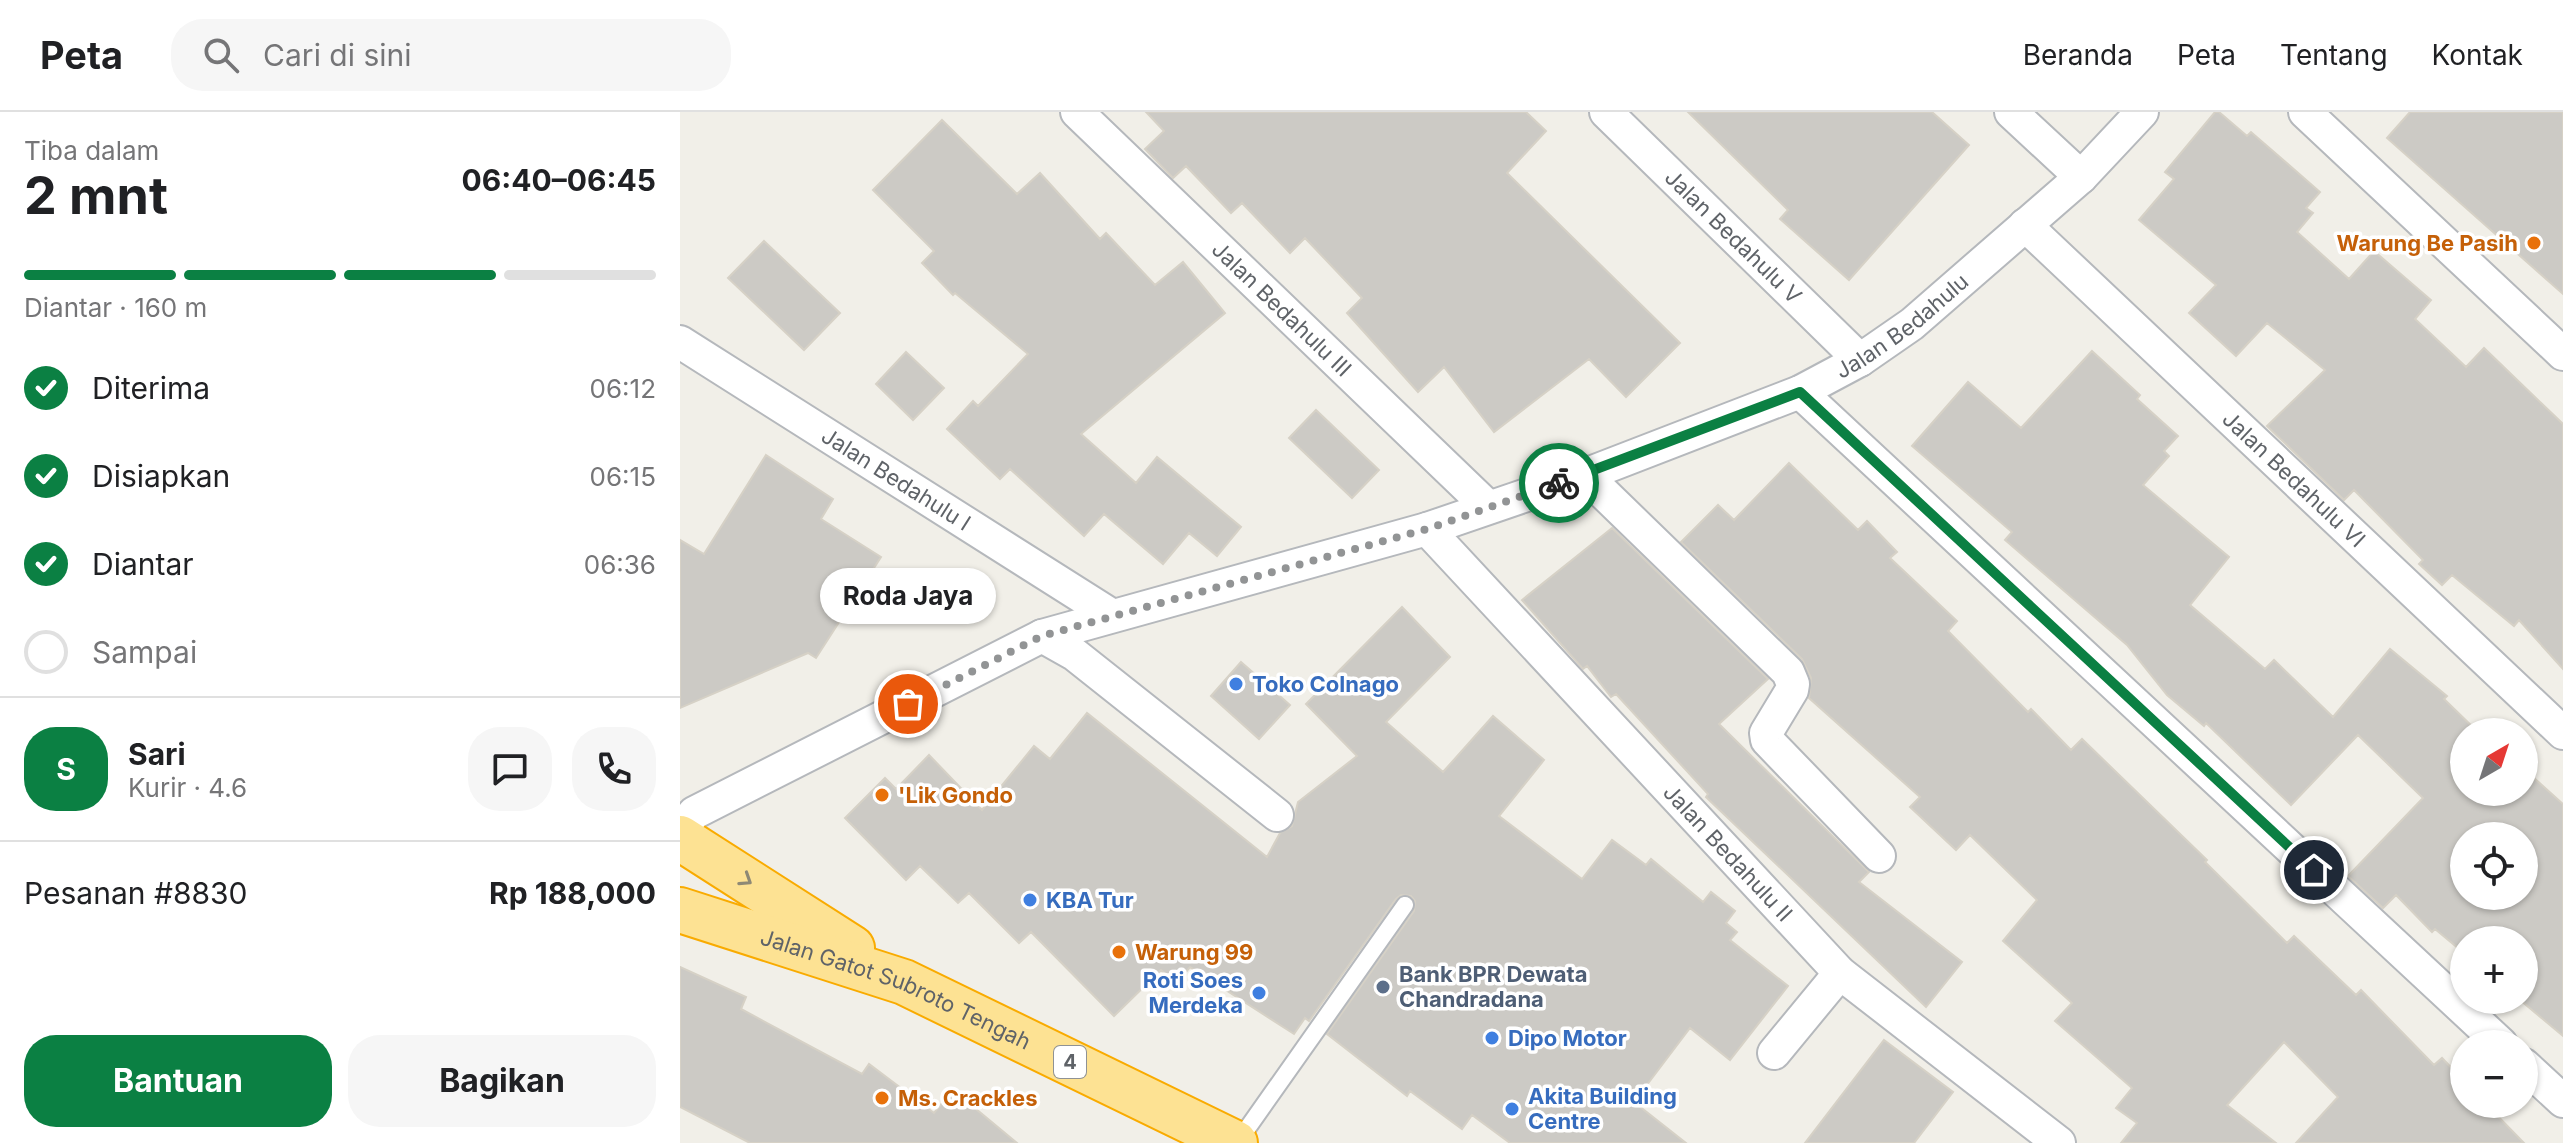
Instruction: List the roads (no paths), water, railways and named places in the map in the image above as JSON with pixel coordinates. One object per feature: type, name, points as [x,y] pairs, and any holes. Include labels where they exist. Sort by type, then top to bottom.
[{"type":"highway","name":"4","points":[[680,838],[904,982]]},
{"type":"highway","name":"Jalan Gatot Subroto Tengah","points":[[680,910],[904,982],[1236,1143]]},
{"type":"street","name":"Jalan Bedahulu III","points":[[1077,112],[1488,507]]},
{"type":"street","name":"Jalan Bedahulu V","points":[[1606,112],[1860,360]]},
{"type":"street","points":[[2011,112],[2081,177]]},
{"type":"street","name":"Jalan Bedahulu","points":[[680,831],[694,813],[1042,636],[1427,529],[1585,475],[1800,392],[1860,360],[1912,324],[2081,177],[2142,112]]},
{"type":"street","points":[[2305,112],[2563,354]]},
{"type":"street","name":"Jalan Bedahulu VI","points":[[2025,225],[2563,733]]},
{"type":"street","name":"Jalan Bedahulu I","points":[[680,342],[1111,615]]},
{"type":"street","points":[[1800,392],[2486,1030]]},
{"type":"street","points":[[1585,475],[1788,672],[1792,690],[1766,733],[1767,740],[1879,856]]},
{"type":"street","name":"Jalan Bedahulu II","points":[[1427,529],[1840,973],[2059,1143]]},
{"type":"street","points":[[1042,636],[1074,654],[1277,815]]},
{"type":"street","points":[[1774,1053],[1840,973]]},
{"type":"street","points":[[2538,1078],[2563,1101]]},
{"type":"lane","points":[[1236,1143],[1405,905]]},
{"type":"place","name":"Warung Be Pasih","points":[[2534,243]]},
{"type":"place","name":"Toko Colnago","points":[[1236,684]]},
{"type":"place","name":"Roda Jaya","points":[[908,704]]},
{"type":"place","name":"'Lik Gondo","points":[[882,795]]},
{"type":"place","name":"KBA Tur","points":[[1030,900]]},
{"type":"place","name":"Warung 99","points":[[1119,952]]},
{"type":"place","name":"Bank BPR Dewata Chandradana","points":[[1383,987]]},
{"type":"place","name":"Roti Soes Merdeka","points":[[1259,993]]},
{"type":"place","name":"Dipo Motor","points":[[1492,1038]]},
{"type":"place","name":"Ms. Crackles","points":[[882,1098]]},
{"type":"place","name":"Akita Building Centre","points":[[1512,1109]]}]
